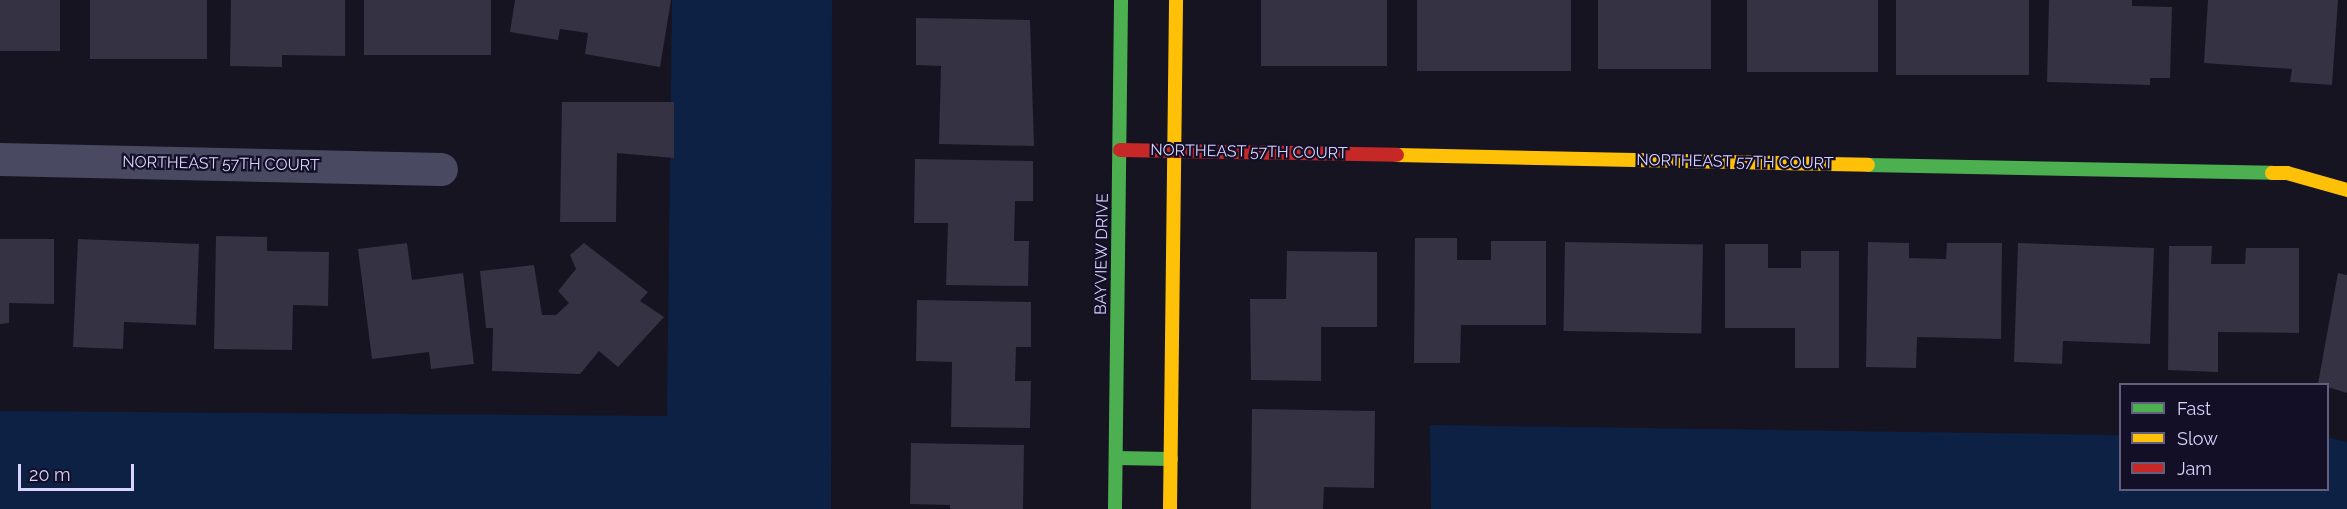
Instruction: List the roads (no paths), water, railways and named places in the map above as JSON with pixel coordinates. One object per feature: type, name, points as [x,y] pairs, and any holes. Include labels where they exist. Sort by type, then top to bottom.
[{"type":"street","name":"BAYVIEW DRIVE","points":[[1115,509],[1121,0]]},
{"type":"street","points":[[1170,509],[1176,0]]},
{"type":"street","name":"NORTHEAST 57TH COURT","points":[[1120,150],[2287,173],[2347,190]]},
{"type":"street","name":"NORTHEAST 57TH COURT","points":[[0,159],[441,169]]},
{"type":"street","points":[[1116,458],[1171,459]]},
{"type":"water","points":[[672,0],[832,0],[831,509],[0,509],[0,411],[667,416]]},
{"type":"water","points":[[1430,425],[2119,435],[2119,491],[2329,491],[2329,438],[2347,442],[2347,509],[1431,509]]}]
